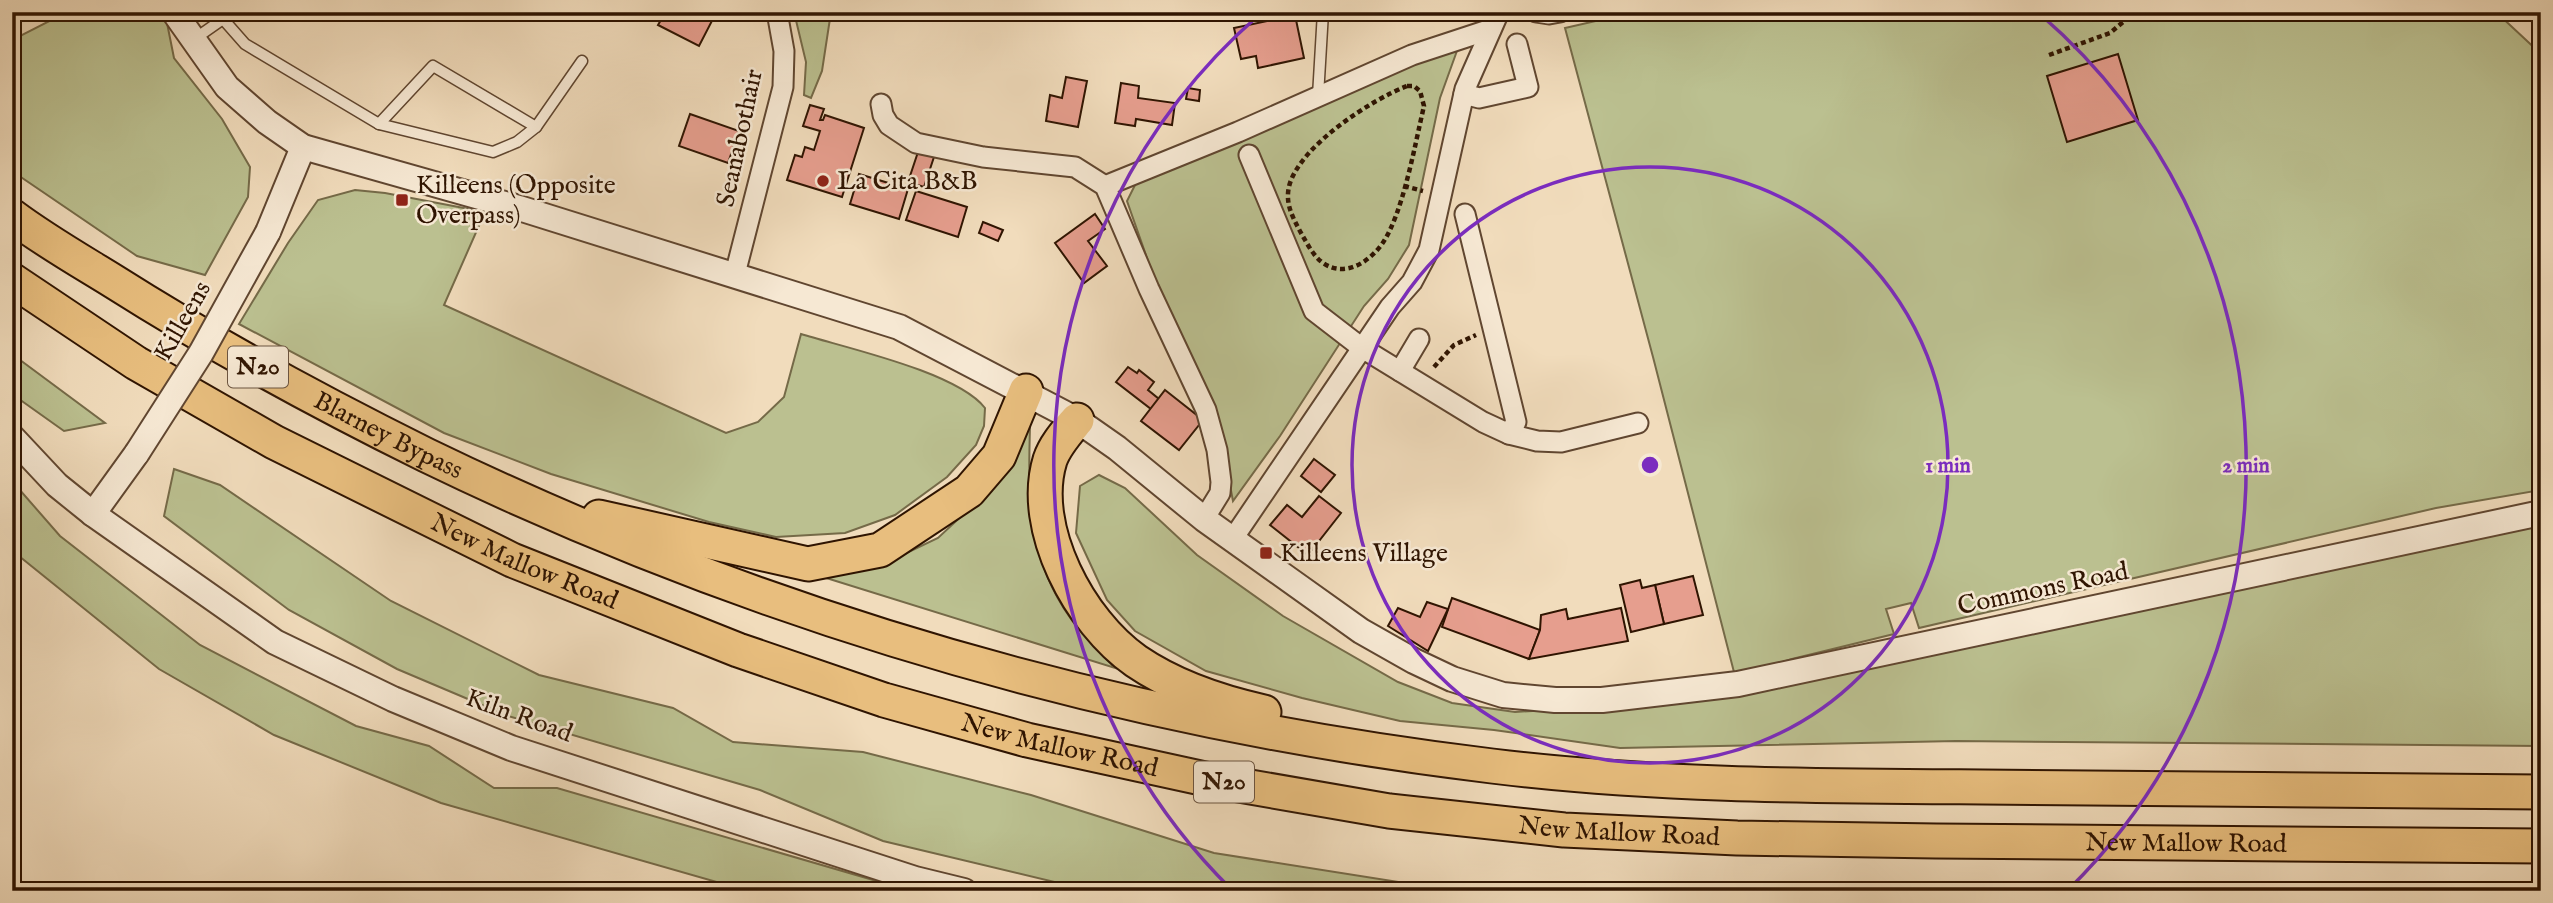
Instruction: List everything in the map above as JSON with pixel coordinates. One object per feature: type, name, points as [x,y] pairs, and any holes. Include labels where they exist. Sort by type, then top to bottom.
[{"type":"highway","name":"Blarney Bypass","points":[[12,216],[159,310],[258,368],[362,423],[515,498]]},
{"type":"highway","name":"New Mallow Road","points":[[12,280],[136,363],[274,442],[512,560],[738,650],[884,700],[1027,740],[1210,780],[1389,811],[1564,830],[1737,838],[1909,841],[2541,846]]},
{"type":"highway","name":"N20","points":[[515,498],[808,565],[880,550],[969,491],[999,456],[1026,391]]},
{"type":"highway","name":"N20","points":[[1077,420],[1054,451],[1047,472],[1045,494],[1052,538],[1060,563],[1087,608],[1105,632],[1135,660],[1179,685],[1243,707],[1495,766]]},
{"type":"highway","name":"New Mallow Road","points":[[515,498],[674,565],[813,615],[1040,682],[1162,712],[1265,733],[1495,766],[1651,779],[1793,786],[2541,792]]},
{"type":"street","name":"Commons Road","points":[[174,12],[227,87],[267,122],[303,147],[519,208],[899,327],[1077,420],[1232,540],[1362,631],[1414,661],[1478,688],[1503,695],[1555,700],[1602,700],[1738,684],[2541,513]]},
{"type":"street","name":"Seanabothair","points":[[735,274],[783,87],[784,51],[777,12]]},
{"type":"street","points":[[1536,12],[1560,12]]},
{"type":"street","points":[[1105,186],[1229,136],[1495,21]]},
{"type":"street","points":[[1232,540],[1390,307],[1412,282],[1429,250],[1464,94],[1495,21]]},
{"type":"street","points":[[1464,94],[1479,98],[1528,87],[1517,44]]},
{"type":"street","points":[[881,104],[889,125],[916,143],[982,157],[1075,167],[1105,186],[1149,289],[1206,410],[1217,450],[1221,482],[1220,493],[1204,519]]},
{"type":"street","name":"Killeens","points":[[93,514],[138,453],[201,353],[268,232],[303,147]]},
{"type":"street","points":[[1249,155],[1314,311],[1362,348],[1483,422],[1509,434],[1537,441],[1561,442],[1638,424]]},
{"type":"street","points":[[1465,215],[1516,422],[1509,434]]},
{"type":"street","points":[[1400,371],[1419,339]]},
{"type":"street","name":"Kiln Road","points":[[12,438],[57,485],[93,514],[275,642],[393,699],[511,748],[915,879],[964,891]]},
{"type":"lane","points":[[193,40],[233,12]]},
{"type":"lane","points":[[1318,96],[1323,12]]},
{"type":"lane","points":[[223,19],[245,44],[379,124],[493,152],[517,142],[536,127],[582,61]]},
{"type":"lane","points":[[379,124],[433,66],[536,127]]},
{"type":"path","points":[[2049,55],[2110,33],[2135,12]]},
{"type":"path","points":[[1407,86],[1415,86],[1420,90],[1424,106],[1396,216],[1383,243],[1369,259],[1356,267],[1339,269],[1323,263],[1311,250],[1287,204],[1290,184],[1297,168],[1354,113],[1386,94],[1407,86]]},
{"type":"path","points":[[1423,385],[1439,360],[1454,345],[1493,331]]},
{"type":"green space","points":[[67,12],[159,12],[167,23],[174,58],[222,119],[250,167],[248,197],[205,275],[137,256],[12,171],[12,40]]},
{"type":"green space","points":[[794,12],[831,12],[822,71],[811,98],[804,95],[806,62]]},
{"type":"green space","points":[[1635,12],[2496,12],[2541,54],[2541,490],[2436,508],[1919,628],[1911,603],[1886,609],[1894,634],[1735,676],[1565,28]]},
{"type":"green space","points":[[1458,48],[1440,98],[1409,245],[1388,279],[1364,306],[1280,436],[1233,501],[1216,413],[1154,278],[1127,201],[1136,183]]},
{"type":"green space","points":[[355,190],[485,212],[444,305],[726,433],[758,422],[784,397],[801,334],[872,354],[951,383],[971,395],[985,408],[984,426],[976,445],[947,477],[895,515],[845,533],[776,537],[709,522],[551,474],[444,433],[239,324],[288,243],[318,200]]},
{"type":"green space","points":[[12,354],[105,423],[64,431],[12,394]]},
{"type":"green space","points":[[1030,426],[1030,502],[1038,550],[1046,573],[1071,619],[1115,668],[807,572],[894,559],[938,538],[999,481]]},
{"type":"green space","points":[[174,469],[220,485],[391,601],[539,675],[673,708],[733,742],[863,752],[1031,795],[1214,853],[1449,890],[1483,891],[1092,891],[883,841],[760,790],[508,716],[397,669],[289,610],[164,516]]},
{"type":"green space","points":[[1099,475],[1125,488],[1197,555],[1283,616],[1398,682],[1452,703],[1515,712],[1618,706],[2541,513],[2541,746],[1956,741],[1620,748],[1494,730],[1400,721],[1302,698],[1206,671],[1135,631],[1107,600],[1076,533],[1080,486]]},
{"type":"green space","points":[[12,481],[60,536],[200,645],[356,726],[429,746],[494,788],[557,788],[911,891],[748,891],[441,803],[274,735],[159,669],[14,552]]},
{"type":"building","points":[[675,12],[709,12],[715,15],[699,46],[658,25],[665,13],[673,18]]},
{"type":"building","points":[[1295,15],[1304,58],[1258,68],[1256,56],[1241,59],[1234,28]]},
{"type":"building","points":[[2118,54],[2138,120],[2067,142],[2047,76]]},
{"type":"building","points":[[1066,77],[1087,81],[1078,127],[1046,121],[1050,95],[1062,98]]},
{"type":"building","points":[[1121,83],[1139,86],[1138,98],[1175,103],[1172,125],[1136,119],[1135,126],[1115,123]]},
{"type":"building","points":[[1188,88],[1200,90],[1199,101],[1186,99]]},
{"type":"building","points":[[810,105],[824,109],[820,120],[823,120],[825,115],[864,128],[842,197],[787,180],[795,155],[802,157],[805,147],[814,150],[820,131],[803,126]]},
{"type":"building","points":[[690,114],[739,131],[728,163],[679,146]]},
{"type":"building","points":[[919,149],[935,154],[924,187],[908,182]]},
{"type":"building","points":[[859,174],[908,189],[899,219],[850,204]]},
{"type":"building","points":[[916,191],[967,207],[958,237],[906,220]]},
{"type":"building","points":[[1095,214],[1105,229],[1088,241],[1107,266],[1084,283],[1055,243]]},
{"type":"building","points":[[983,222],[1003,230],[998,241],[979,233]]},
{"type":"building","points":[[1128,367],[1137,373],[1139,370],[1154,382],[1148,390],[1159,399],[1151,409],[1116,382]]},
{"type":"building","points":[[1165,390],[1203,420],[1179,450],[1141,421]]},
{"type":"building","points":[[1314,459],[1335,475],[1321,492],[1301,476]]},
{"type":"building","points":[[1319,496],[1341,513],[1308,555],[1270,525],[1287,505],[1302,517]]},
{"type":"building","points":[[1693,576],[1703,615],[1664,624],[1655,585]]},
{"type":"building","points":[[1640,580],[1642,588],[1655,585],[1664,624],[1631,632],[1620,585]]},
{"type":"building","points":[[1452,598],[1540,630],[1529,659],[1442,627]]},
{"type":"building","points":[[1427,602],[1448,609],[1428,651],[1388,626],[1398,608],[1420,617]]},
{"type":"building","points":[[1621,608],[1628,641],[1529,659],[1540,630],[1541,615],[1566,609],[1568,619]]},
{"type":"place","name":"La Cita B&B","points":[[823,181]]},
{"type":"place","name":"Killeens (Opposite Overpass)","points":[[402,200]]},
{"type":"place","name":"Killeens Village","points":[[1266,553]]}]
